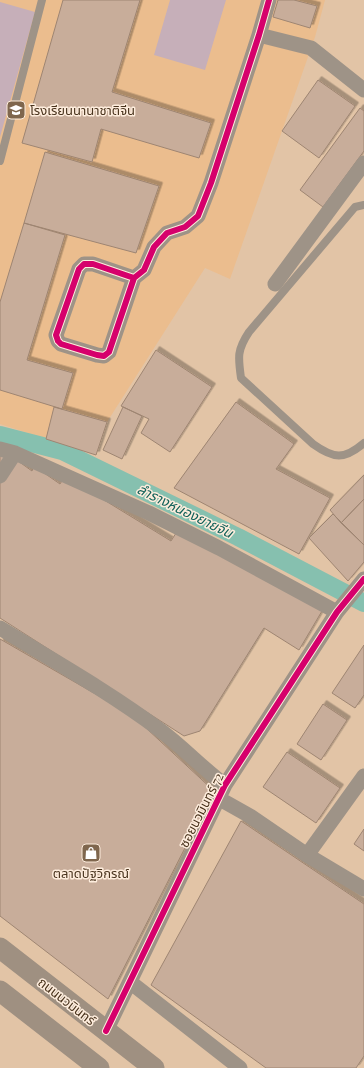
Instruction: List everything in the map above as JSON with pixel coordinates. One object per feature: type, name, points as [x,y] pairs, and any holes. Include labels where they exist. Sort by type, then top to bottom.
[{"type":"main road","name":"ถนนนวมินทร์","points":[[0,948],[154,1068]]},
{"type":"main road","points":[[0,991],[92,1066]]},
{"type":"street","points":[[134,278],[93,264],[84,264],[76,277],[56,335],[58,341],[61,344],[97,355],[104,356],[109,352],[134,278],[144,270],[154,247],[167,233],[185,227],[198,216],[211,183],[269,0]]},
{"type":"street","points":[[259,35],[311,48],[364,90]]},
{"type":"street","points":[[275,284],[364,163]]},
{"type":"street","points":[[0,449],[14,453],[149,513],[341,607]]},
{"type":"street","points":[[0,476],[14,453]]},
{"type":"street","name":"ซอยนวมินทร์ 72","points":[[106,1031],[222,791],[341,607],[360,583]]},
{"type":"street","points":[[0,628],[119,701],[183,748],[207,772],[222,791],[250,816],[307,855],[364,889]]},
{"type":"street","points":[[307,855],[364,776]]},
{"type":"street","points":[[130,982],[240,1068]]},
{"type":"lane","points":[[0,161],[42,0]]},
{"type":"lane","points":[[364,205],[355,207],[250,332],[243,341],[238,356],[241,378],[313,444],[324,452],[342,456],[355,451],[364,443]]},
{"type":"shaded area","points":[[0,0],[325,0],[315,37],[230,279],[205,268],[107,422],[96,455],[0,424]]},
{"type":"shaded area","points":[[170,0],[226,0],[205,70],[154,55]]},
{"type":"shaded area","points":[[0,2],[35,12],[0,137]]},
{"type":"building","points":[[63,0],[140,0],[112,92],[211,123],[199,158],[101,129],[92,162],[22,143]]},
{"type":"building","points":[[278,0],[294,0],[317,6],[310,28],[273,17]]},
{"type":"building","points":[[318,80],[355,106],[319,158],[282,131]]},
{"type":"building","points":[[360,108],[364,111],[364,151],[323,207],[300,190]]},
{"type":"building","points":[[45,152],[159,186],[136,253],[24,223]]},
{"type":"building","points":[[24,223],[65,235],[27,360],[73,373],[62,409],[0,390],[0,302]]},
{"type":"building","points":[[156,350],[212,387],[170,452],[141,433],[149,419],[121,406]]},
{"type":"building","points":[[236,402],[294,444],[276,469],[330,498],[299,554],[174,488]]},
{"type":"building","points":[[54,407],[107,422],[96,455],[46,439]]},
{"type":"building","points":[[123,407],[142,416],[122,459],[103,450]]},
{"type":"building","points":[[0,448],[32,471],[34,466],[60,484],[65,476],[171,541],[178,530],[322,611],[299,650],[264,628],[200,731],[184,736],[0,618]]},
{"type":"building","points":[[364,475],[364,499],[341,523],[330,510]]},
{"type":"building","points":[[364,499],[364,545],[341,523]]},
{"type":"building","points":[[333,514],[364,545],[364,562],[348,581],[309,538]]},
{"type":"building","name":"ตลาดปัฐวิกรณ์","points":[[0,639],[132,715],[214,791],[108,999],[0,916]]},
{"type":"building","points":[[364,645],[364,695],[355,708],[332,693]]},
{"type":"building","points":[[323,704],[347,720],[321,760],[297,744]]},
{"type":"building","points":[[287,752],[340,788],[316,823],[263,787]]},
{"type":"building","points":[[241,821],[364,904],[364,1056],[356,1068],[266,1068],[151,985]]},
{"type":"building","points":[[364,829],[364,851],[354,844]]},
{"type":"waterway","name":"ลำรางหนองยายจีน","points":[[0,435],[62,451],[238,537],[364,603]]},
{"type":"cycle path","points":[[134,278],[93,264],[84,264],[79,269],[56,335],[58,341],[61,344],[97,355],[104,356],[109,352],[134,278],[144,270],[154,247],[167,233],[185,227],[198,216],[211,183],[269,0]]},
{"type":"cycle path","points":[[106,1031],[225,785],[337,612],[364,579]]},
{"type":"place","name":"โรงเรียนนานาชาติจีน","points":[[16,110]]},
{"type":"place","name":"ตลาดปัฐวิกรณ์","points":[[91,853]]}]
